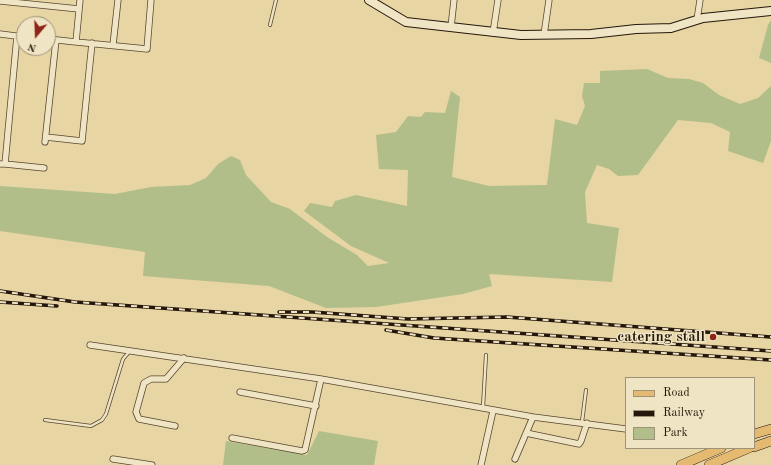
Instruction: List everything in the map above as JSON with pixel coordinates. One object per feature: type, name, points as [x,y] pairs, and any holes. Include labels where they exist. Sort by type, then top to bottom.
[{"type":"main road","points":[[755,434],[771,429]]},
{"type":"main road","points":[[755,446],[771,441]]},
{"type":"main road","points":[[681,465],[715,449]]},
{"type":"main road","points":[[709,465],[747,449]]},
{"type":"street","points":[[76,42],[80,0]]},
{"type":"street","points":[[113,45],[118,0]]},
{"type":"street","points":[[56,40],[147,49],[151,0]]},
{"type":"street","points":[[451,27],[454,0]]},
{"type":"street","points":[[493,33],[498,0]]},
{"type":"street","points":[[544,35],[549,0]]},
{"type":"street","points":[[697,20],[700,0]]},
{"type":"street","points":[[374,1],[406,22],[493,33],[544,35],[591,34],[636,29],[671,28],[697,20],[771,11]]},
{"type":"street","points":[[0,2],[79,9]]},
{"type":"street","points":[[0,34],[16,36]]},
{"type":"street","points":[[54,56],[46,140],[82,141],[92,43]]},
{"type":"street","points":[[16,45],[3,164],[44,168]]},
{"type":"street","points":[[90,345],[321,379],[533,417],[625,429]]},
{"type":"street","points":[[175,426],[139,419],[136,412],[144,383],[151,379],[166,379],[184,358]]},
{"type":"street","points":[[232,438],[302,451],[305,450],[321,379]]},
{"type":"street","points":[[240,392],[316,406]]},
{"type":"street","points":[[481,465],[493,410]]},
{"type":"street","points":[[515,459],[533,417]]},
{"type":"street","points":[[526,433],[579,444],[581,441],[584,423]]},
{"type":"street","points":[[113,459],[152,465]]},
{"type":"lane","points":[[270,25],[276,0]]},
{"type":"lane","points":[[45,420],[91,426],[102,420],[106,414],[123,359],[131,350]]},
{"type":"lane","points":[[483,409],[486,355]]},
{"type":"lane","points":[[584,423],[586,390]]},
{"type":"green space","points":[[771,20],[771,63],[759,58],[768,25]]},
{"type":"green space","points":[[647,69],[668,78],[689,79],[703,83],[719,95],[740,104],[758,98],[771,86],[771,141],[763,163],[728,151],[730,132],[711,123],[678,120],[638,175],[618,176],[609,169],[597,165],[585,192],[587,223],[619,228],[612,282],[489,274],[492,286],[463,294],[376,307],[326,308],[269,286],[143,276],[145,252],[0,231],[0,186],[115,194],[151,187],[190,185],[206,178],[218,164],[231,156],[240,160],[246,175],[271,202],[290,209],[327,237],[357,255],[368,266],[389,263],[351,246],[304,211],[310,203],[332,207],[335,201],[356,195],[407,206],[408,170],[379,169],[376,135],[396,132],[408,116],[421,117],[425,112],[445,113],[451,91],[460,97],[452,177],[489,186],[547,185],[555,119],[577,125],[585,106],[582,96],[584,83],[600,83],[600,71]]},
{"type":"green space","points":[[319,431],[378,441],[374,465],[223,465],[226,441],[307,455]]},
{"type":"railway","points":[[0,291],[75,302],[771,351]]},
{"type":"railway","points":[[0,302],[57,306]]},
{"type":"railway","points":[[279,312],[312,312],[408,319],[507,317],[771,337]]},
{"type":"railway","points":[[386,330],[434,338],[771,360]]},
{"type":"place","name":"catering stall","points":[[713,337]]}]
